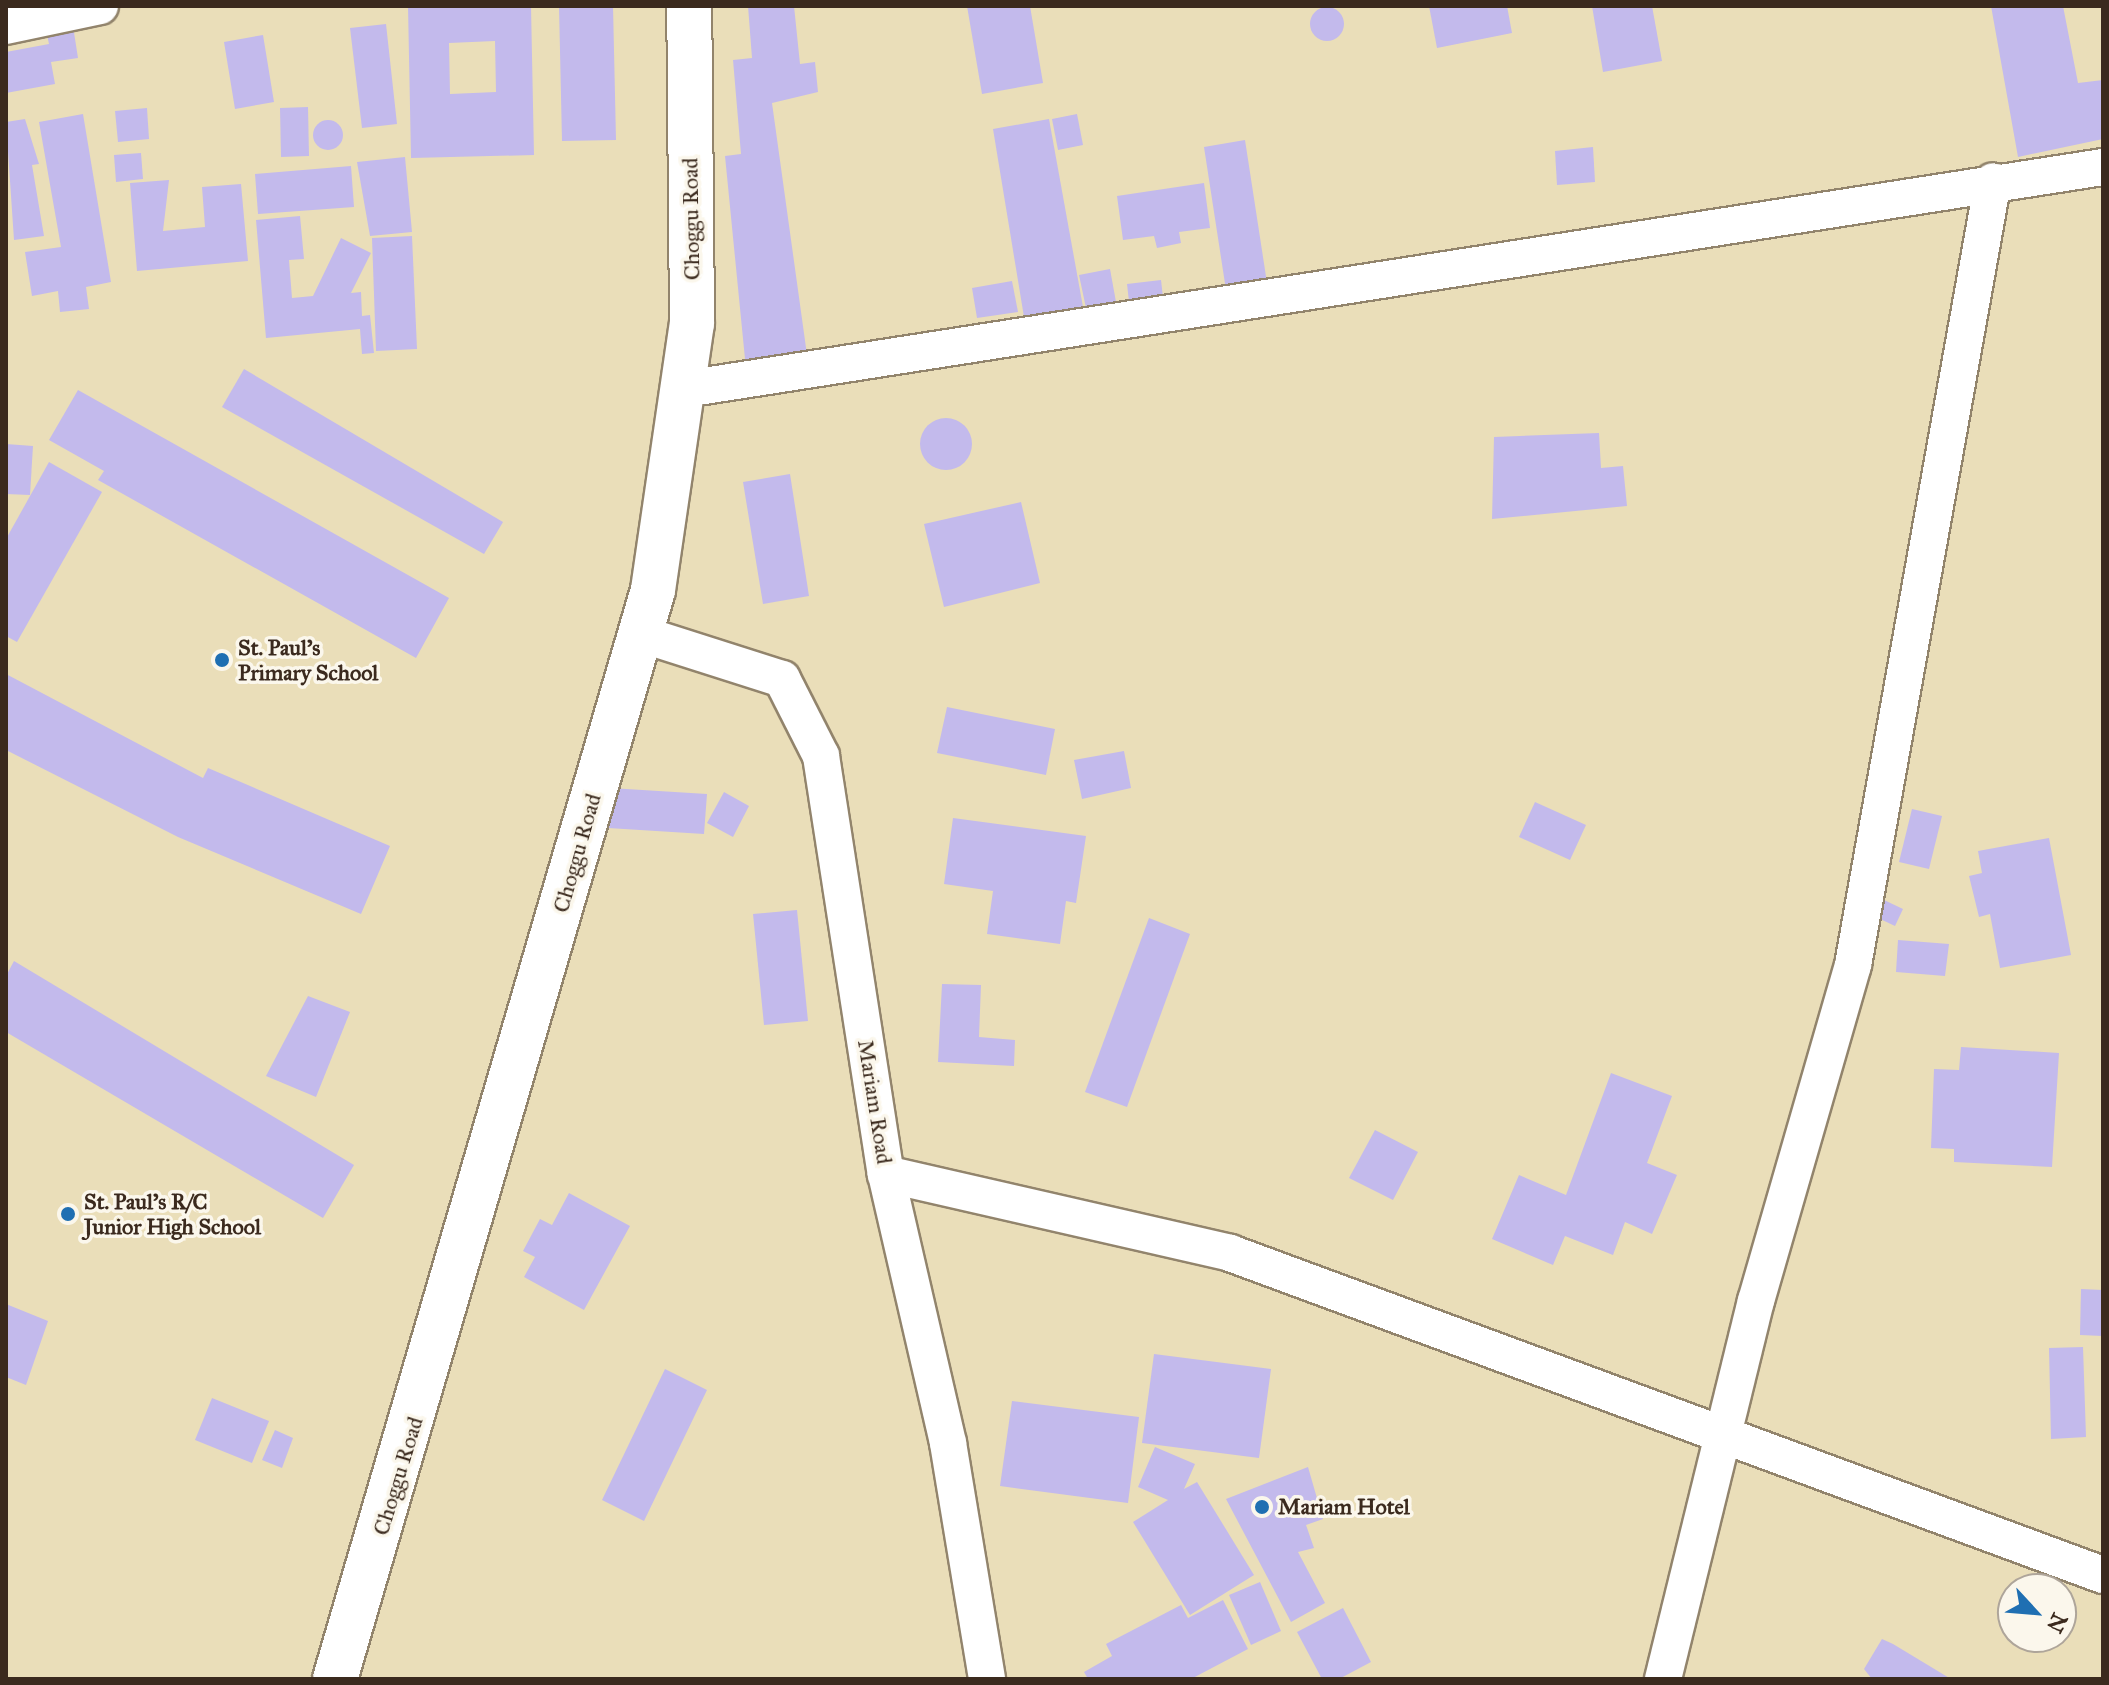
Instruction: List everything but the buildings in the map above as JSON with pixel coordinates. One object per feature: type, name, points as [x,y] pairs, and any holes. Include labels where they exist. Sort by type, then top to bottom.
[{"type":"main road","name":"Choggu Road","points":[[335,1679],[653,590],[685,389],[692,324],[689,6]]},
{"type":"street","points":[[6,26],[100,6]]},
{"type":"street","points":[[685,389],[1993,181],[2103,167]]},
{"type":"street","points":[[1663,1679],[1724,1437],[1853,965],[1993,181]]},
{"type":"street","name":"Mariam Road","points":[[638,633],[782,679],[821,756],[886,1174],[948,1443],[987,1679]]},
{"type":"street","points":[[886,1174],[1230,1253],[2103,1575]]},
{"type":"place","name":"St. Paul's Primary School","points":[[222,660]]},
{"type":"place","name":"St. Paul's R/C Junior High School","points":[[68,1214]]},
{"type":"place","name":"Mariam Hotel","points":[[1262,1507]]}]
